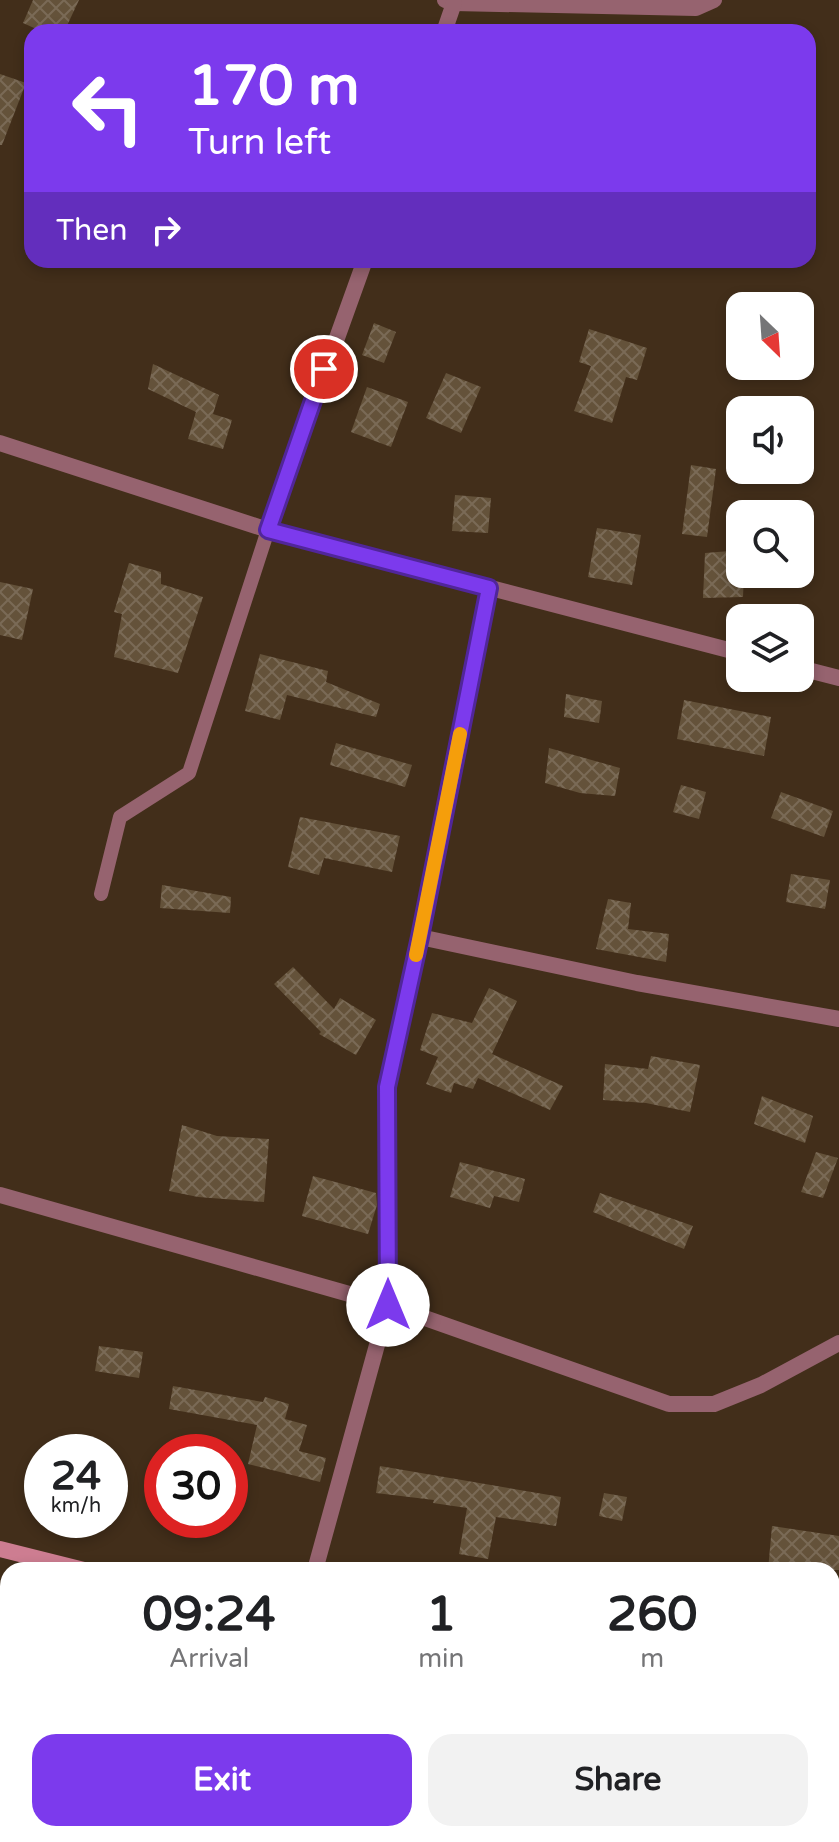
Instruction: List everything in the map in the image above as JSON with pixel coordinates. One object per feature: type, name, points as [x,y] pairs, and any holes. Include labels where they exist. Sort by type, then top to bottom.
[{"type":"street","points":[[446,24],[450,1],[696,8],[714,0]]},
{"type":"street","points":[[268,530],[362,268]]},
{"type":"street","points":[[0,443],[268,530],[726,649]]},
{"type":"street","points":[[317,1562],[388,1305],[387,1087],[489,588]]},
{"type":"street","points":[[814,672],[839,678]]},
{"type":"street","points":[[420,937],[637,983],[839,1019]]},
{"type":"street","points":[[0,1195],[388,1305],[669,1404],[714,1404],[761,1385],[839,1343]]},
{"type":"street","points":[[0,1549],[20,1562]]},
{"type":"lane","points":[[101,894],[120,817],[189,773],[268,530]]},
{"type":"building","points":[[33,0],[79,0],[68,24],[23,23]]},
{"type":"building","points":[[0,74],[24,82],[24,88],[0,145]]},
{"type":"building","points":[[374,323],[396,332],[384,363],[362,355]]},
{"type":"building","points":[[589,329],[647,348],[637,380],[626,377],[612,423],[574,411],[591,366],[579,362]]},
{"type":"building","points":[[153,364],[219,395],[213,414],[232,420],[223,449],[188,439],[196,412],[148,389]]},
{"type":"building","points":[[446,373],[481,387],[461,433],[426,418]]},
{"type":"building","points":[[367,387],[408,402],[391,447],[351,432]]},
{"type":"building","points":[[691,465],[716,469],[707,537],[682,534]]},
{"type":"building","points":[[455,495],[491,498],[488,533],[452,531]]},
{"type":"building","points":[[597,528],[641,535],[632,585],[588,577]]},
{"type":"building","points":[[726,551],[726,588],[743,588],[743,597],[703,598],[705,553]]},
{"type":"building","points":[[129,563],[161,572],[161,584],[203,597],[178,673],[114,657],[122,614],[114,612]]},
{"type":"building","points":[[0,582],[33,589],[22,640],[0,635]]},
{"type":"building","points":[[260,654],[328,671],[326,682],[380,704],[376,717],[287,695],[280,720],[245,711]]},
{"type":"building","points":[[566,694],[602,701],[599,723],[564,717]]},
{"type":"building","points":[[684,700],[771,717],[764,756],[677,739]]},
{"type":"building","points":[[336,743],[412,765],[405,787],[330,765]]},
{"type":"building","points":[[549,748],[620,768],[615,796],[580,793],[545,783]]},
{"type":"building","points":[[681,785],[706,792],[699,819],[673,812]]},
{"type":"building","points":[[781,792],[833,811],[824,837],[771,818]]},
{"type":"building","points":[[300,817],[400,836],[392,872],[324,858],[319,875],[288,867]]},
{"type":"building","points":[[791,874],[830,880],[825,909],[786,902]]},
{"type":"building","points":[[162,885],[231,897],[230,913],[160,908]]},
{"type":"building","points":[[608,899],[631,903],[628,929],[669,934],[666,962],[596,949]]},
{"type":"building","points":[[293,967],[334,1009],[340,998],[376,1020],[356,1055],[319,1034],[321,1032],[274,984]]},
{"type":"building","points":[[489,988],[517,1001],[492,1054],[563,1086],[550,1110],[478,1078],[473,1089],[454,1083],[451,1093],[426,1084],[438,1057],[420,1050],[432,1013],[472,1023]]},
{"type":"building","points":[[651,1056],[700,1065],[690,1112],[646,1103],[603,1100],[605,1064],[648,1069]]},
{"type":"building","points":[[762,1096],[813,1116],[805,1143],[754,1124]]},
{"type":"building","points":[[182,1125],[217,1136],[269,1139],[264,1202],[198,1197],[169,1191]]},
{"type":"building","points":[[816,1152],[838,1158],[823,1198],[801,1192]]},
{"type":"building","points":[[460,1162],[525,1179],[519,1202],[494,1196],[490,1208],[450,1197]]},
{"type":"building","points":[[313,1176],[376,1193],[377,1205],[368,1234],[302,1216]]},
{"type":"building","points":[[600,1193],[693,1226],[684,1249],[593,1212]]},
{"type":"building","points":[[99,1346],[143,1352],[139,1378],[95,1371]]},
{"type":"building","points":[[173,1386],[263,1402],[265,1397],[289,1404],[285,1419],[307,1425],[299,1451],[326,1458],[320,1482],[248,1464],[257,1425],[169,1409]]},
{"type":"building","points":[[380,1466],[561,1497],[556,1526],[496,1517],[488,1559],[459,1554],[467,1508],[433,1503],[434,1500],[376,1493]]},
{"type":"building","points":[[604,1493],[627,1497],[622,1521],[599,1516]]},
{"type":"building","points":[[772,1526],[839,1536],[839,1562],[769,1562]]},
{"type":"slow traffic","points":[[416,955],[460,734]]},
{"type":"route","points":[[324,369],[268,530],[489,588],[387,1087],[388,1305]]}]
